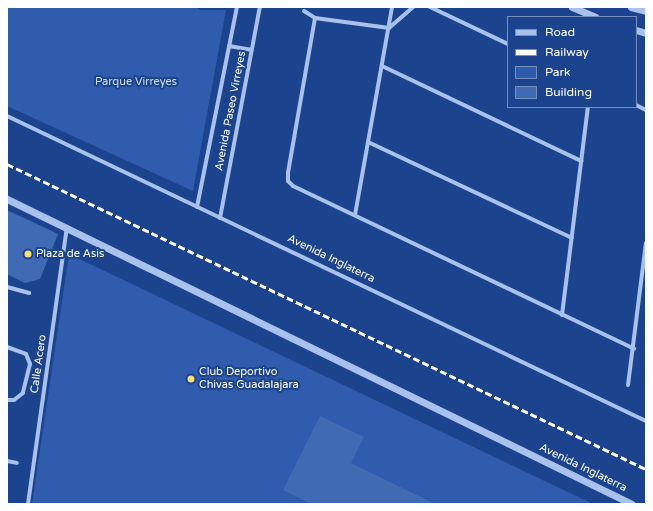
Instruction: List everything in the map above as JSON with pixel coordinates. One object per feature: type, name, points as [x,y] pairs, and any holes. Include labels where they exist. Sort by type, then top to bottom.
[{"type":"street","name":"Avenida Paseo Virreyes","points":[[198,207],[237,7]]},
{"type":"street","name":"Avenida Paseo Virreyes","points":[[220,218],[260,7]]},
{"type":"street","points":[[355,215],[392,7]]},
{"type":"street","points":[[304,11],[315,18],[389,28],[413,7]]},
{"type":"street","points":[[430,7],[507,44]]},
{"type":"street","points":[[572,7],[594,16]]},
{"type":"street","points":[[631,7],[646,11]]},
{"type":"street","points":[[315,18],[288,181],[293,186],[634,349]]},
{"type":"street","points":[[229,46],[252,50]]},
{"type":"street","points":[[382,66],[582,161]]},
{"type":"street","points":[[637,106],[646,110]]},
{"type":"street","points":[[562,315],[588,108]]},
{"type":"street","name":"Avenida Inglaterra","points":[[7,116],[646,421]]},
{"type":"street","points":[[368,142],[572,238]]},
{"type":"street","name":"Avenida Inglaterra","points":[[7,199],[632,504]]},
{"type":"street","name":"Calle Acero","points":[[28,504],[67,227]]},
{"type":"street","points":[[628,385],[634,349],[646,243]]},
{"type":"street","points":[[7,287],[29,293]]},
{"type":"street","points":[[7,347],[26,354],[30,364],[23,393],[14,400],[7,400]]},
{"type":"street","points":[[7,461],[17,463]]},
{"type":"green space","name":"Parque Virreyes","points":[[7,7],[195,7],[200,10],[226,10],[193,191],[7,106]]},
{"type":"green space","name":"Club Deportivo Chivas Guadalajara","points":[[69,254],[593,504],[32,504]]},
{"type":"building","name":"Plaza de Asis","points":[[7,210],[58,234],[40,279],[25,283],[7,274]]},
{"type":"building","points":[[320,416],[364,437],[351,463],[435,504],[311,504],[283,490]]},
{"type":"railway","points":[[7,164],[646,469]]},
{"type":"place","name":"Plaza de Asis","points":[[28,254]]},
{"type":"place","name":"Club Deportivo Chivas Guadalajara","points":[[191,379]]}]
